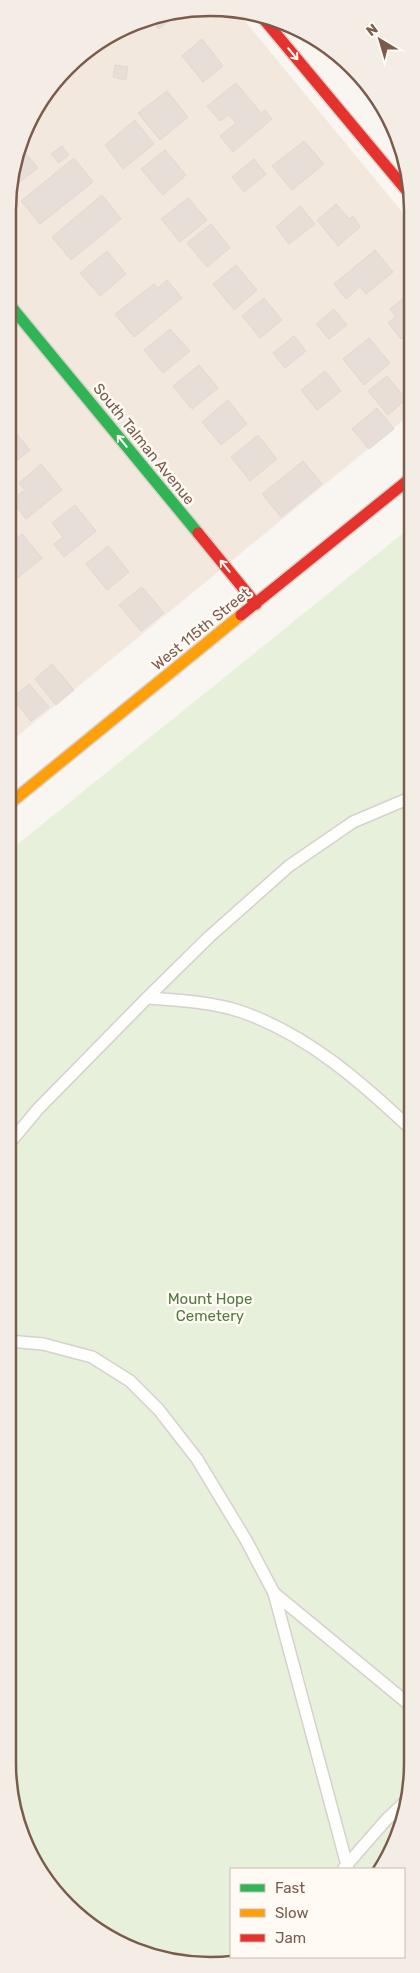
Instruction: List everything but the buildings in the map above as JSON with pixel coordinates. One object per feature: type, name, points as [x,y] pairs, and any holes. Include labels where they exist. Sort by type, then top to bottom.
[{"type":"street","points":[[270,26],[402,185]]},
{"type":"street","name":"South Talman Avenue","points":[[16,313],[256,604]]},
{"type":"street","name":"West 115th Street","points":[[16,798],[404,484]]},
{"type":"lane","points":[[16,1136],[38,1110],[147,998],[209,937],[289,866],[352,822],[404,799]]},
{"type":"lane","points":[[147,998],[188,1001],[241,1012],[297,1037],[356,1078],[404,1123]]},
{"type":"lane","points":[[16,1341],[43,1344],[92,1358],[130,1380],[159,1410],[197,1459],[246,1540],[274,1593],[346,1868]]},
{"type":"lane","points":[[274,1593],[404,1700]]},
{"type":"lane","points":[[346,1868],[386,1820],[398,1809]]},
{"type":"shaded area","points":[[210,16],[243,19],[404,214],[404,420],[16,737],[16,210],[18,185],[23,160],[36,124],[56,92],[82,64],[124,36],[160,23]]},
{"type":"green space","name":"Mount Hope Cemetery","points":[[404,532],[404,1763],[402,1788],[397,1813],[389,1837],[373,1868],[230,1868],[230,1955],[197,1956],[160,1950],[124,1937],[92,1917],[64,1891],[42,1860],[31,1837],[20,1801],[16,1763],[16,846]]},
{"type":"traffic: fast","points":[[16,312],[198,533]]},
{"type":"traffic: slow","points":[[16,798],[241,615]]},
{"type":"traffic: jam","points":[[270,26],[402,185]]},
{"type":"traffic: jam","points":[[241,615],[404,483]]},
{"type":"traffic: jam","points":[[198,533],[256,604]]}]
